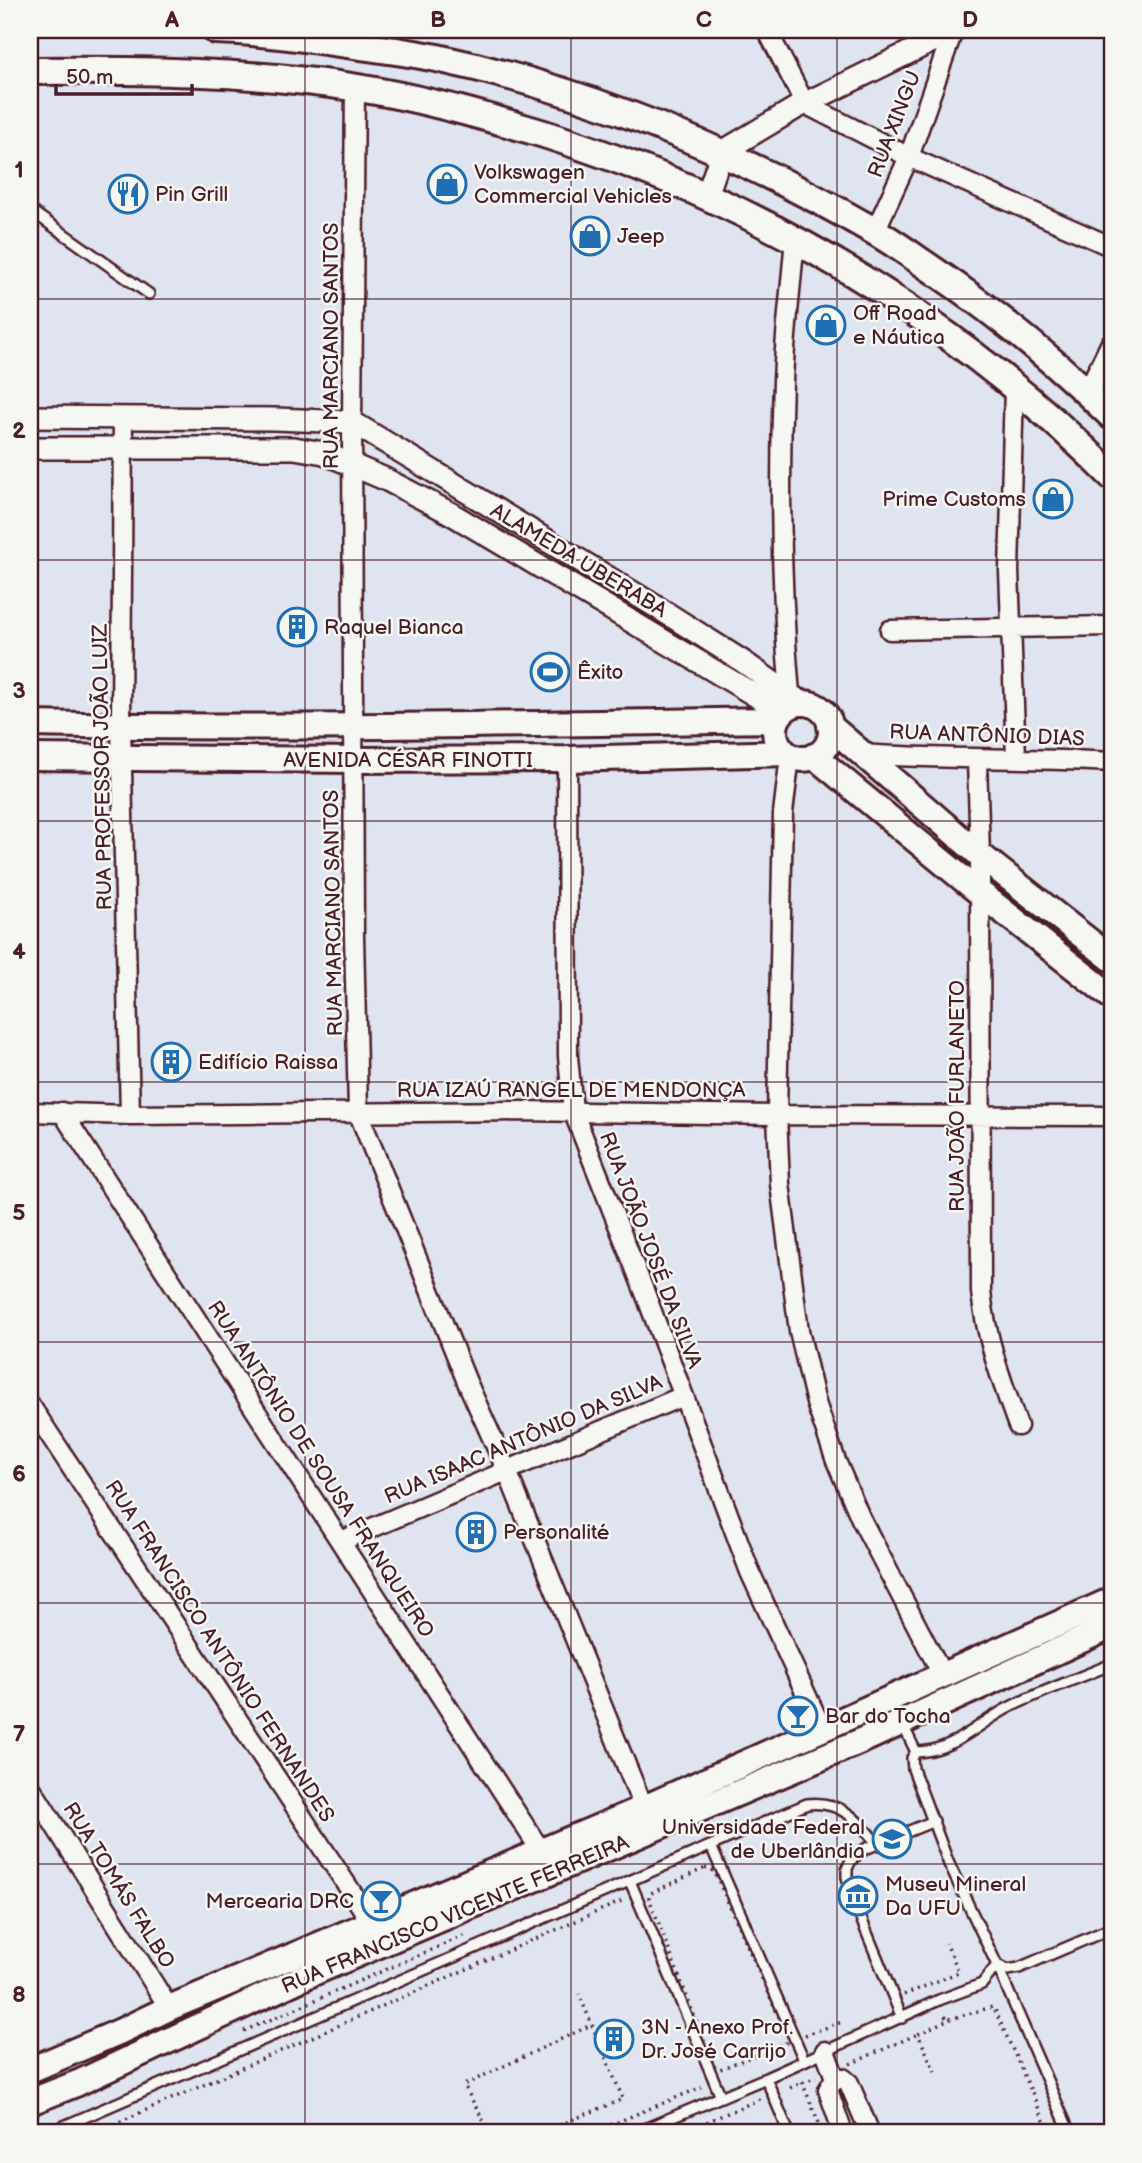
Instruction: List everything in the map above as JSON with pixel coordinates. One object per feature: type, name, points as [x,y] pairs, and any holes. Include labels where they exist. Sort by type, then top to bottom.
[{"type":"main road","points":[[216,30],[335,36],[436,58],[536,84],[658,126],[722,152],[874,231],[1012,327],[1112,416]]},
{"type":"main road","points":[[30,71],[183,71],[355,87],[489,117],[598,152],[707,195],[795,238],[894,297],[986,362],[1082,446],[1112,476]]},
{"type":"main road","points":[[788,708],[776,738],[1112,997]]},
{"type":"main road","name":"AVENIDA CÉSAR FINOTTI","points":[[30,724],[354,726],[788,708]]},
{"type":"main road","name":"ALAMEDA UBERABA","points":[[788,708],[820,709],[830,726],[860,754],[980,855],[1112,959]]},
{"type":"main road","points":[[797,755],[826,747],[831,733],[830,726]]},
{"type":"main road","name":"AVENIDA CÉSAR FINOTTI","points":[[30,757],[354,760],[797,755]]},
{"type":"main road","name":"RUA FRANCISCO VICENTE FERREIRA","points":[[34,2093],[78,2083],[648,1819],[822,1729],[1112,1600]]},
{"type":"main road","name":"RUA FRANCISCO VICENTE FERREIRA","points":[[30,2070],[169,2008],[541,1851],[648,1819],[901,1721],[1112,1626]]},
{"type":"street","points":[[767,30],[805,104],[909,157],[1112,247]]},
{"type":"street","points":[[707,195],[722,152],[805,104],[954,30]]},
{"type":"street","name":"RUA XINGU","points":[[874,231],[909,157],[954,30]]},
{"type":"street","name":"RUA MARCIANO SANTOS","points":[[355,87],[352,422],[354,935],[358,1112],[648,1819]]},
{"type":"street","points":[[788,708],[782,507],[783,380],[795,238]]},
{"type":"street","points":[[1088,393],[1112,344]]},
{"type":"street","points":[[1014,388],[1009,571],[1016,758]]},
{"type":"street","points":[[30,417],[352,422]]},
{"type":"street","name":"RUA PROFESSOR JOÃO LUIZ","points":[[123,418],[121,726],[130,1115]]},
{"type":"street","name":"ALAMEDA UBERABA","points":[[352,422],[742,661],[788,708]]},
{"type":"street","name":"ALAMEDA UBERABA","points":[[30,448],[294,448],[324,453],[450,513],[788,708]]},
{"type":"street","points":[[890,630],[1112,626]]},
{"type":"street","name":"RUA ANTÔNIO DIAS","points":[[860,754],[977,760],[1016,758],[1112,762]]},
{"type":"street","points":[[797,755],[783,813],[777,1115],[780,1184],[797,1319],[816,1403],[836,1461],[861,1519],[943,1676]]},
{"type":"street","name":"RUA JOÃO JOSÉ DA SILVA","points":[[567,759],[568,1056],[573,1111],[750,1572],[822,1729]]},
{"type":"street","name":"RUA JOÃO FURLANETO","points":[[977,760],[980,855],[979,1265],[984,1320],[1018,1426]]},
{"type":"street","name":"RUA IZAÚ RANGEL DE MENDONÇA","points":[[30,1112],[130,1115],[573,1111],[777,1115],[1112,1116]]},
{"type":"street","name":"RUA ANTÔNIO DE SOUSA FRANQUEIRO","points":[[62,1112],[541,1851]]},
{"type":"street","name":"RUA ISAAC ANTÔNIO DA SILVA","points":[[341,1541],[683,1396]]},
{"type":"street","name":"RUA FRANCISCO ANTÔNIO FERNANDES","points":[[30,1405],[372,1923]]},
{"type":"street","name":"RUA TOMÁS FALBO","points":[[30,1786],[169,2008]]},
{"type":"street","points":[[825,2051],[828,2090],[843,2133]]},
{"type":"street","points":[[826,2077],[843,2078],[849,2083],[870,2133]]},
{"type":"lane","points":[[30,210],[149,294]]},
{"type":"lane","points":[[916,1752],[945,1747],[1010,1707],[1112,1664]]},
{"type":"lane","points":[[901,1721],[916,1752]]},
{"type":"lane","points":[[916,1752],[912,1758],[913,1769],[949,1864],[997,1965],[1070,2133]]},
{"type":"lane","points":[[48,2133],[807,1804],[823,1802],[850,1815],[878,1845]]},
{"type":"lane","points":[[902,2018],[846,1877],[851,1860],[865,1849],[934,1821]]},
{"type":"lane","points":[[711,1846],[804,2060]]},
{"type":"lane","points":[[630,1881],[721,2097]]},
{"type":"lane","points":[[997,1965],[1008,1970],[1019,1968],[1112,1928]]},
{"type":"lane","points":[[635,2133],[982,1984],[997,1965]]},
{"type":"lane","points":[[766,2078],[789,2133]]},
{"type":"path","points":[[705,1868],[714,1871],[788,2037],[786,2043],[724,2069],[717,2069],[710,2057],[649,1898],[649,1894],[660,1887],[705,1868]]},
{"type":"path","points":[[94,2133],[630,1898]]},
{"type":"path","points":[[899,1997],[959,1972],[946,1943]]},
{"type":"path","points":[[540,2133],[623,2099],[579,1994]]},
{"type":"path","points":[[849,2064],[918,2034],[946,2018],[992,2007],[1048,2133]]},
{"type":"path","points":[[803,2036],[842,2021]]},
{"type":"path","points":[[490,2133],[464,2085],[591,2025]]},
{"type":"path","points":[[918,2034],[935,2072]]},
{"type":"path","points":[[790,2088],[802,2082],[826,2077]]},
{"type":"path","points":[[591,2133],[700,2089],[705,2080]]},
{"type":"path","points":[[802,2082],[823,2133]]},
{"type":"path","points":[[681,2133],[761,2099]]},
{"type":"path","points":[[697,2127],[699,2133]]},
{"type":"place","name":"Volkswagen Commercial Vehicles","points":[[447,184]]},
{"type":"place","name":"Pin Grill","points":[[128,194]]},
{"type":"place","name":"Jeep","points":[[590,236]]},
{"type":"place","name":"Off Road e Náutica","points":[[826,325]]},
{"type":"place","name":"Prime Customs","points":[[1053,499]]},
{"type":"place","name":"Raquel Bianca","points":[[297,627]]},
{"type":"place","name":"Êxito","points":[[550,672]]},
{"type":"place","name":"Edifício Raissa","points":[[171,1062]]},
{"type":"place","name":"Personalité","points":[[476,1532]]},
{"type":"place","name":"Bar do Tocha","points":[[798,1716]]},
{"type":"place","name":"Universidade Federal de Uberlândia","points":[[892,1839]]},
{"type":"place","name":"Museu Mineral Da UFU","points":[[858,1896]]},
{"type":"place","name":"Mercearia DRC","points":[[381,1901]]},
{"type":"place","name":"3N - Anexo Prof. Dr. José Carrijo","points":[[614,2039]]}]
